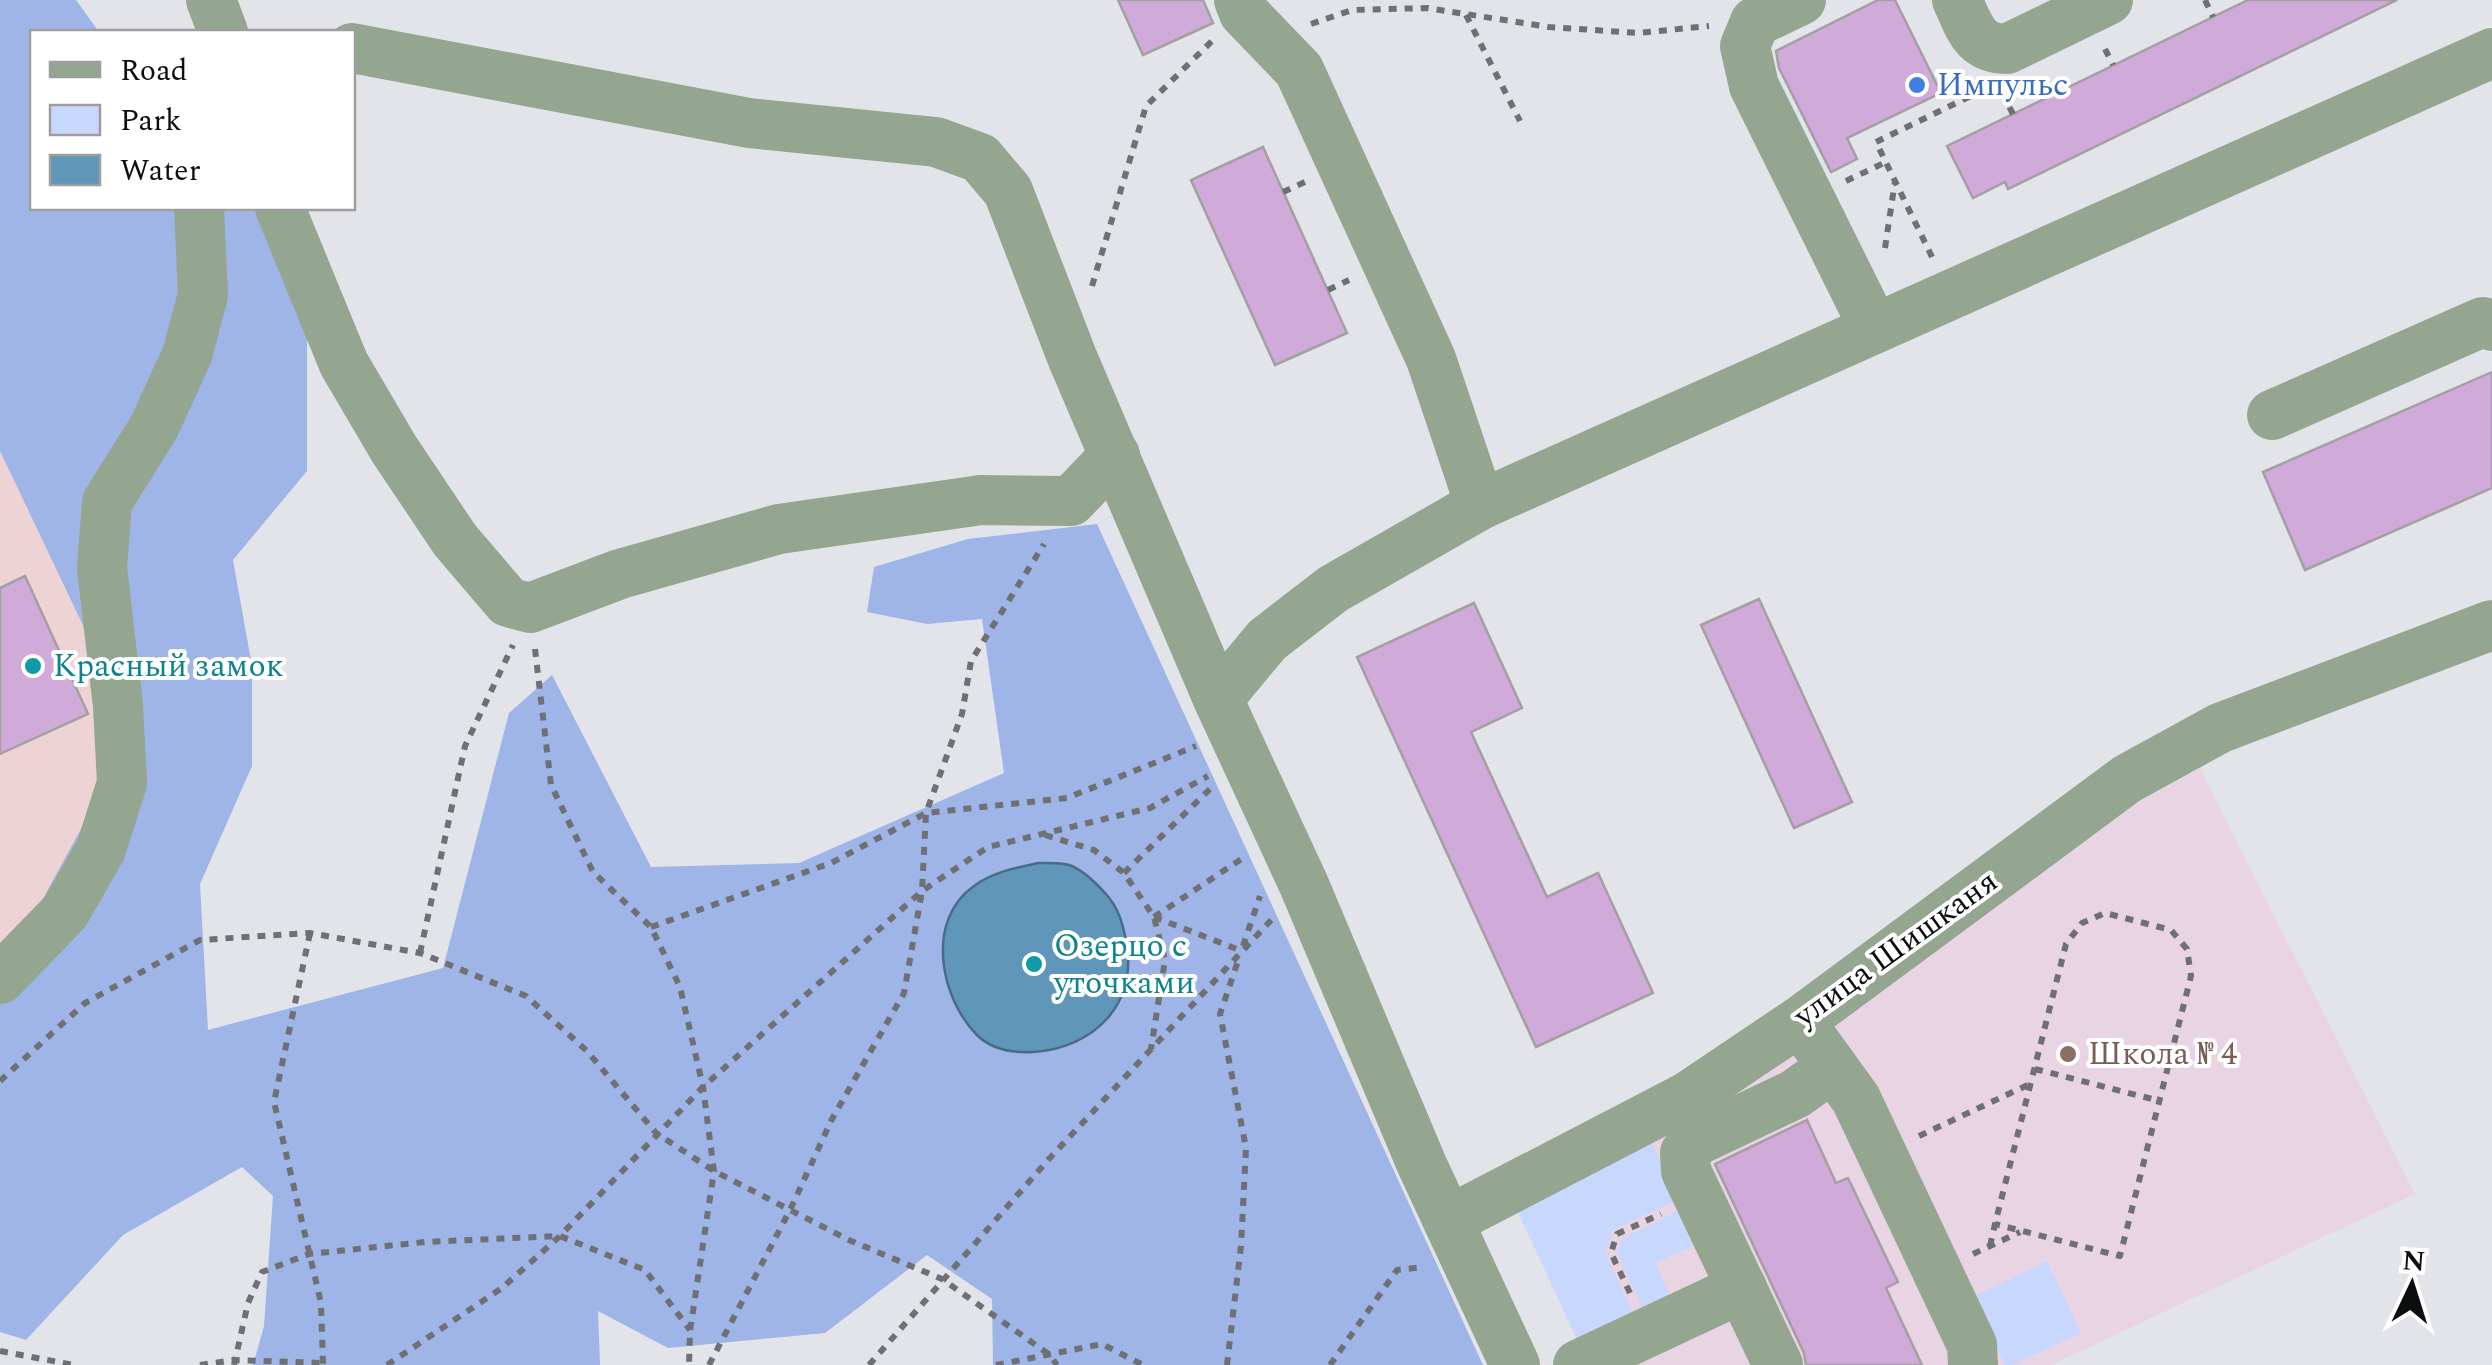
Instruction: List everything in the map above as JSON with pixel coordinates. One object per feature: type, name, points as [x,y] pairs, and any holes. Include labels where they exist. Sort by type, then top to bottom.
[{"type":"street","points":[[210,0],[222,30]]},
{"type":"street","points":[[1801,0],[1755,22],[1745,46],[1754,86],[1874,328]]},
{"type":"street","points":[[1957,0],[1976,38],[1990,48],[2007,49],[2108,0]]},
{"type":"street","points":[[1251,17],[1299,70],[1431,359],[1480,506]]},
{"type":"street","points":[[355,49],[749,123],[936,142],[980,158],[1008,191],[1072,357],[1232,729],[1304,885],[1440,1244],[1516,1365]]},
{"type":"street","points":[[1232,729],[1267,640],[1333,590],[1480,506],[2492,52]]},
{"type":"street","points":[[0,979],[65,912],[101,850],[122,783],[118,706],[102,568],[108,502],[154,427],[186,355],[203,295],[198,210]]},
{"type":"street","points":[[281,210],[344,364],[454,540],[508,602],[530,608],[620,574],[779,530],[981,500],[1072,502],[1115,455]]},
{"type":"street","points":[[2272,415],[2483,322],[2492,326]]},
{"type":"street","name":"улица Шишканя","points":[[1440,1244],[1686,1096],[1800,1021],[2127,779],[2220,728],[2492,624]]},
{"type":"street","points":[[1800,1021],[1856,1100],[1972,1345],[1973,1365]]},
{"type":"street","points":[[1778,1365],[1686,1171],[1686,1153],[1696,1141],[1794,1094],[1833,1068]]},
{"type":"street","points":[[1578,1365],[1742,1288]]},
{"type":"path","points":[[2205,0],[2213,17]]},
{"type":"path","points":[[1072,357],[1146,106],[1190,59],[1251,17],[1427,8],[1550,27],[1638,33],[1755,22]]},
{"type":"path","points":[[1466,14],[1520,122]]},
{"type":"path","points":[[1951,294],[1876,142],[1962,101]]},
{"type":"path","points":[[709,1365],[832,1120],[904,993],[922,891],[926,814],[962,714],[971,661],[1072,502]]},
{"type":"path","points":[[530,608],[551,785],[593,872],[651,927],[680,987],[703,1086],[714,1171],[690,1331],[689,1365]]},
{"type":"path","points":[[420,953],[466,746],[530,608]]},
{"type":"path","points":[[651,927],[831,863],[926,814],[1066,798],[1232,729]]},
{"type":"path","points":[[386,1365],[502,1288],[560,1236],[703,1086],[922,891],[988,847],[1150,808],[1232,729]]},
{"type":"path","points":[[1124,872],[1232,729]]},
{"type":"path","points":[[1154,917],[1280,833]]},
{"type":"path","points":[[1226,1365],[1241,1246],[1246,1148],[1220,1014],[1280,833]]},
{"type":"path","points":[[1042,834],[1094,850],[1124,872],[1154,917],[1165,960],[1150,1051]]},
{"type":"path","points":[[869,1365],[942,1279],[1304,885]]},
{"type":"path","points":[[1990,1246],[2066,944],[2082,923],[2105,914],[2171,930],[2186,949],[2191,976],[2120,1256],[1996,1224]]},
{"type":"path","points":[[1154,917],[1242,951]]},
{"type":"path","points":[[200,1365],[323,1364],[322,1303],[274,1102],[310,933]]},
{"type":"path","points":[[0,1081],[85,1003],[200,940],[310,933],[420,953],[526,996],[587,1051],[656,1133],[714,1171],[849,1240],[942,1279],[1050,1355],[1057,1365]]},
{"type":"path","points":[[2035,1069],[2160,1100]]},
{"type":"path","points":[[1882,1154],[2032,1082]]},
{"type":"path","points":[[1648,1332],[1611,1253],[1618,1234],[1698,1196]]},
{"type":"path","points":[[234,1362],[248,1303],[262,1272],[310,1254],[425,1242],[560,1236],[645,1270],[690,1331]]},
{"type":"path","points":[[1330,1365],[1396,1270],[1440,1244]]},
{"type":"path","points":[[996,1365],[1102,1344],[1143,1365]]},
{"type":"path","points":[[0,1351],[74,1365]]},
{"type":"shaded area","points":[[0,0],[76,0],[98,30],[30,30],[30,210],[262,210],[307,322],[307,471],[233,560],[252,666],[252,766],[200,884],[208,1030],[443,968],[509,713],[552,675],[651,867],[799,863],[1004,773],[982,619],[927,624],[867,612],[874,567],[968,539],[1097,524],[1483,1365],[993,1365],[992,1299],[927,1255],[825,1333],[668,1348],[598,1311],[600,1365],[253,1365],[264,1326],[273,1196],[242,1167],[123,1235],[26,1340],[0,1332],[0,946],[39,906],[108,779],[99,659],[0,451]]},
{"type":"shaded area","points":[[0,451],[99,659],[108,779],[39,906],[0,946]]},
{"type":"shaded area","name":"Школа № 4","points":[[2200,769],[2415,1194],[2051,1365],[1589,1365],[1517,1210],[1773,1068],[2141,800]]},
{"type":"green space","points":[[1649,1137],[1678,1199],[1613,1230],[1605,1253],[1638,1324],[1582,1350],[1517,1210]]},
{"type":"green space","points":[[1683,1209],[1699,1243],[1655,1263],[1670,1296],[1648,1319],[1617,1253],[1622,1239]]},
{"type":"green space","points":[[2047,1261],[2081,1333],[2005,1365],[1973,1297]]},
{"type":"water","points":[[1038,863],[1074,867],[1113,904],[1126,940],[1126,984],[1107,1019],[1093,1032],[1055,1049],[1018,1052],[989,1044],[964,1019],[947,981],[944,938],[949,918],[974,886],[996,874]]},
{"type":"building","points":[[1118,0],[1203,0],[1213,23],[1143,55]]},
{"type":"building","points":[[1878,0],[1895,0],[1941,93],[1847,138],[1857,159],[1831,172],[1779,68],[1776,51]]},
{"type":"building","points":[[2248,0],[2397,0],[2008,189],[2005,182],[1973,198],[1947,146]]},
{"type":"building","points":[[1263,147],[1347,333],[1275,365],[1191,180]]},
{"type":"building","points":[[2492,372],[2492,488],[2305,570],[2263,472]]},
{"type":"building","name":"Красный замок","points":[[25,576],[88,714],[0,754],[0,588]]},
{"type":"building","points":[[1759,599],[1852,802],[1794,828],[1701,625]]},
{"type":"building","points":[[1474,603],[1522,708],[1471,732],[1547,897],[1598,873],[1653,993],[1536,1047],[1357,657]]},
{"type":"building","points":[[1807,1120],[1836,1183],[1848,1178],[1898,1282],[1886,1288],[1922,1365],[1806,1365],[1804,1353],[1715,1164]]},
{"type":"place","name":"Импульс","points":[[1917,85]]},
{"type":"place","name":"Красный замок","points":[[33,666]]},
{"type":"place","name":"Озерцо с уточками","points":[[1034,964]]},
{"type":"place","name":"Школа № 4","points":[[2068,1054]]}]
